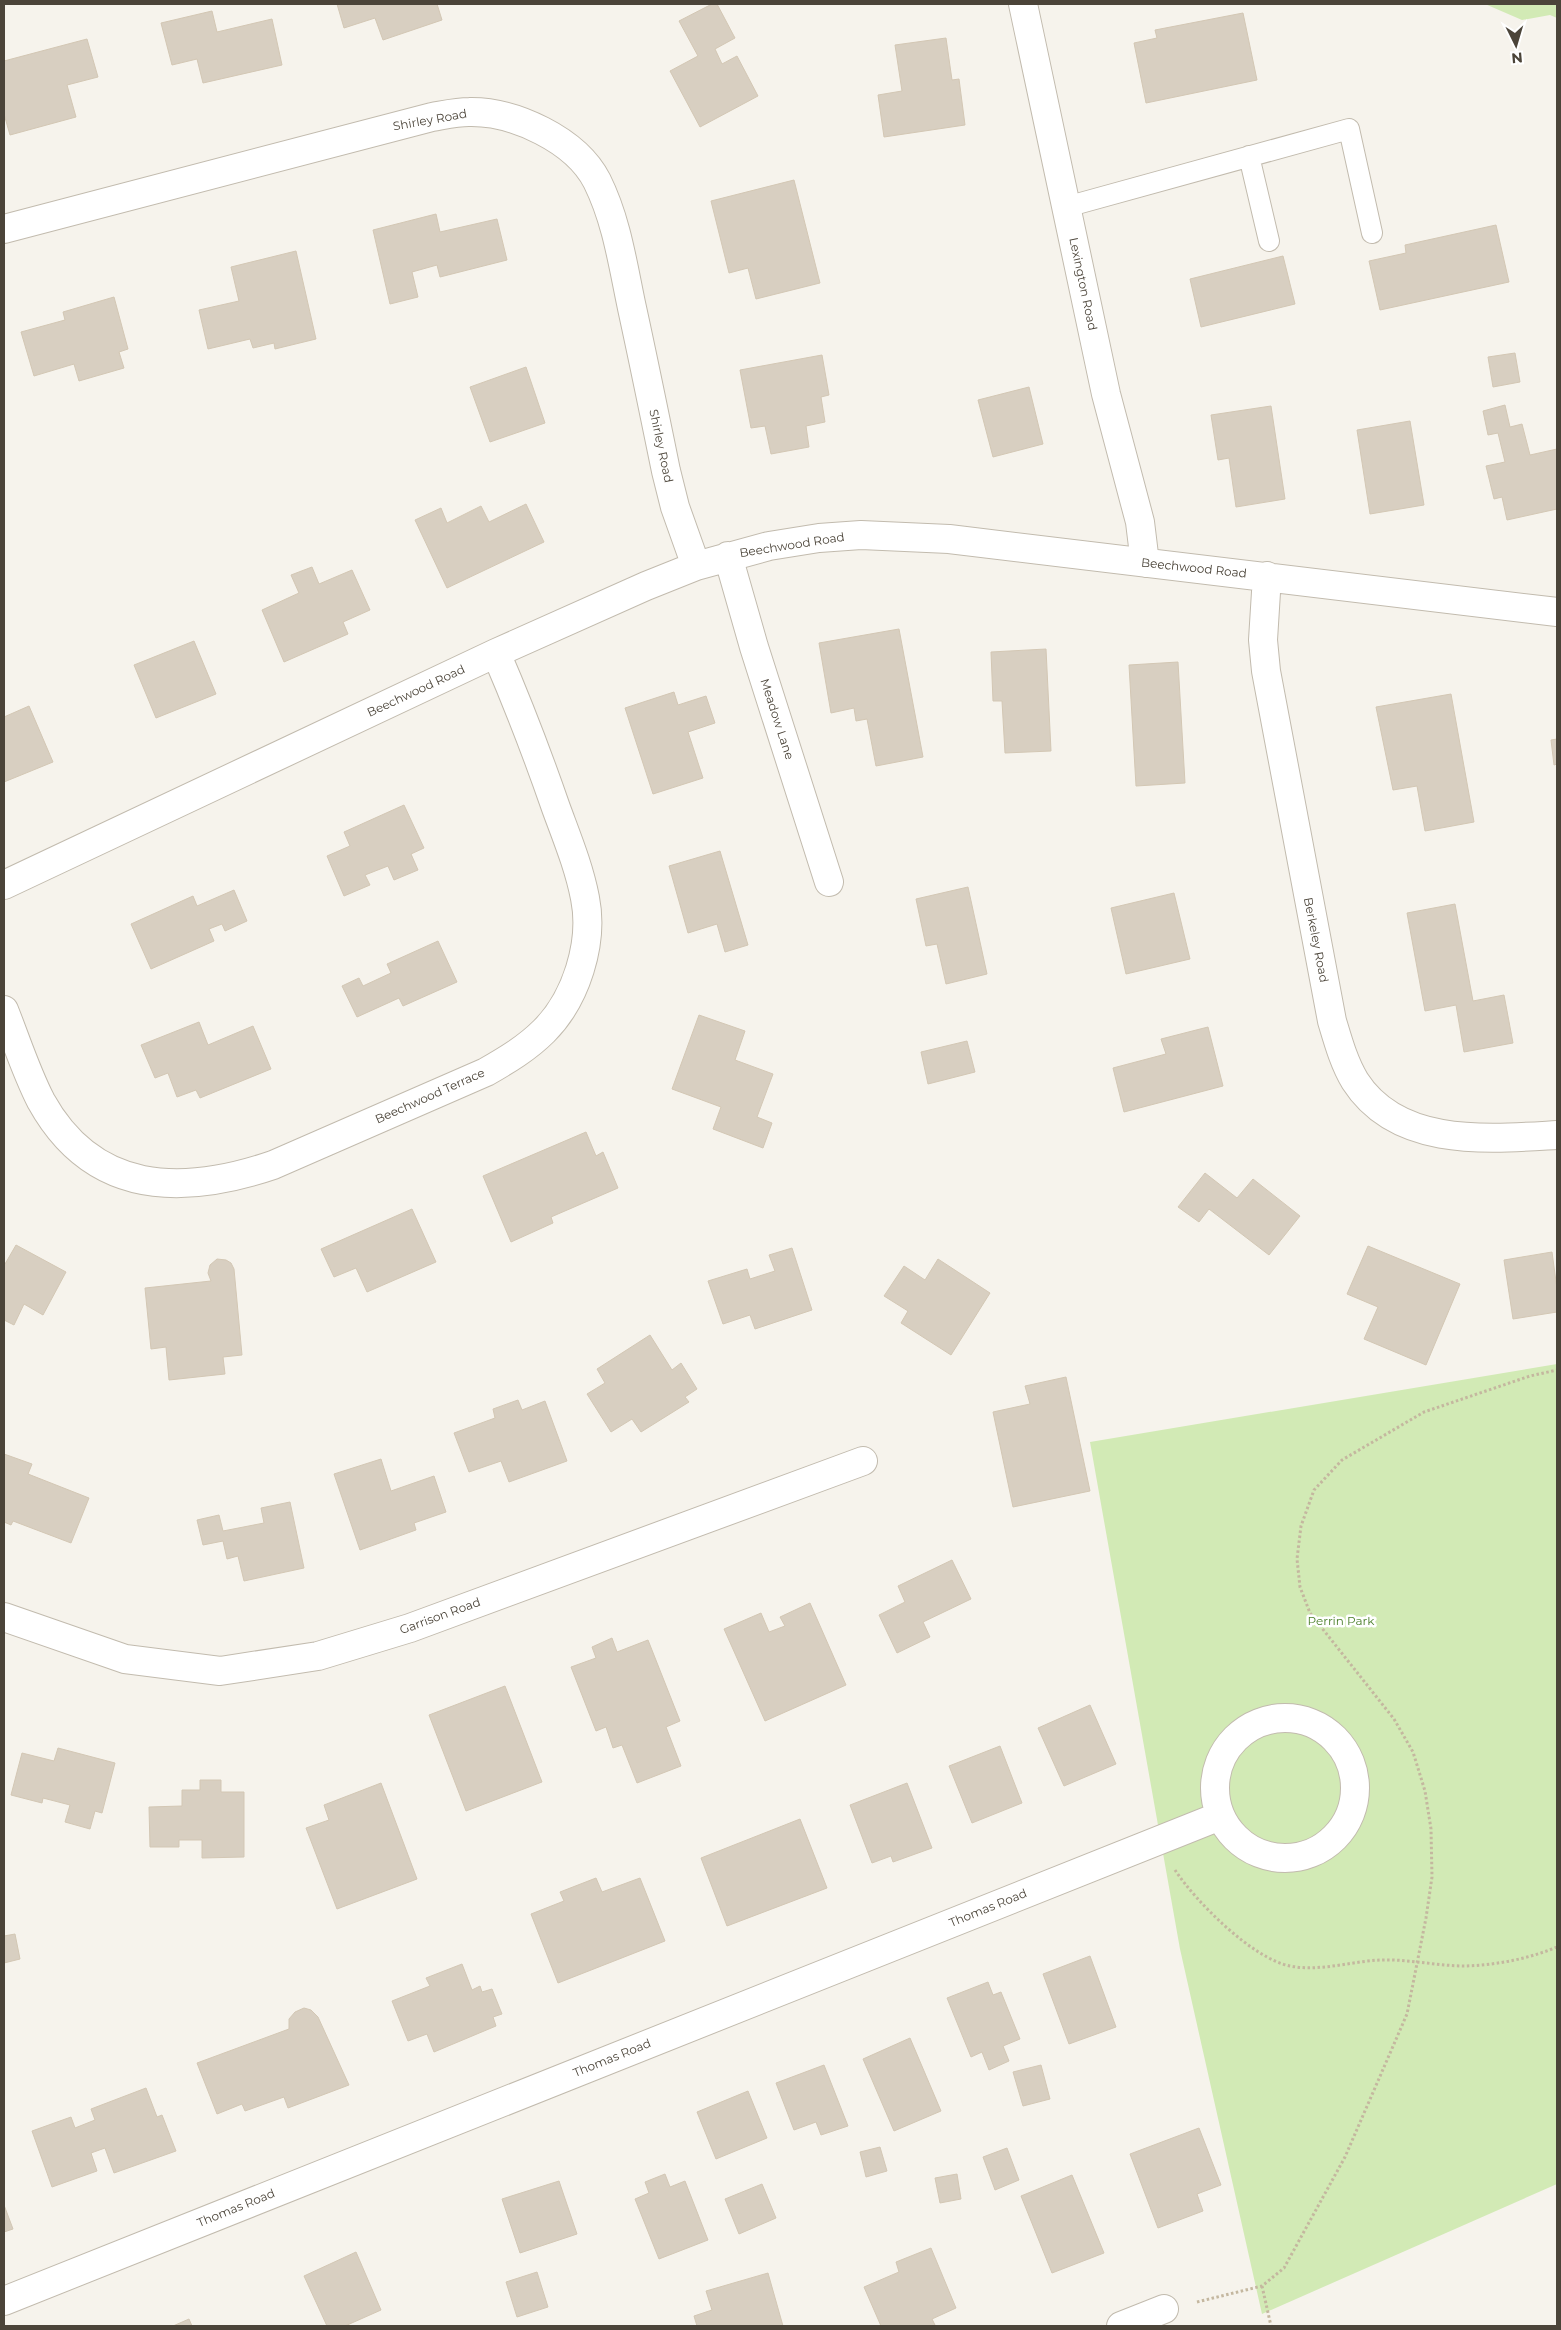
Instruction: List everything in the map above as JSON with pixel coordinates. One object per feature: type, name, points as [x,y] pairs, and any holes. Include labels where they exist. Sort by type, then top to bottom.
[{"type":"street","name":"Lexington Road","points":[[1022,4],[1106,394],[1140,522],[1146,563]]},
{"type":"street","name":"Shirley Road","points":[[4,230],[432,117],[470,112],[506,116],[542,130],[573,151],[596,179],[610,212],[666,471],[696,566]]},
{"type":"street","name":"Beechwood Road","points":[[4,885],[496,653],[646,586],[696,566],[769,546],[819,538],[870,535],[949,539],[1557,612]]},
{"type":"street","name":"Meadow Lane","points":[[728,556],[754,647],[829,882]]},
{"type":"street","name":"Berkeley Road","points":[[1267,576],[1263,640],[1266,671],[1332,1021],[1342,1053],[1355,1081],[1373,1104],[1400,1122],[1433,1134],[1518,1137],[1557,1135]]},
{"type":"street","name":"Beechwood Terrace","points":[[4,1010],[42,1102],[68,1139],[100,1164],[133,1180],[168,1184],[205,1183],[238,1177],[273,1165],[486,1072],[518,1053],[545,1030],[565,1003],[581,967],[586,937],[585,900],[577,867],[538,757],[496,653]]},
{"type":"street","name":"Garrison Road","points":[[4,1617],[124,1659],[201,1669],[220,1671],[318,1656],[410,1628],[863,1461]]},
{"type":"street","points":[[1272,1718],[1295,1718],[1312,1723],[1333,1736],[1348,1758],[1355,1785],[1352,1809],[1342,1829],[1327,1844],[1301,1856],[1274,1858],[1250,1849],[1231,1834],[1220,1816],[1215,1797],[1215,1778],[1223,1754],[1235,1738],[1252,1726],[1272,1718]]},
{"type":"street","name":"Thomas Road","points":[[4,2301],[1220,1816]]},
{"type":"street","points":[[1121,2326],[1164,2309]]},
{"type":"lane","points":[[1066,207],[1349,129],[1372,233]]},
{"type":"lane","points":[[1249,156],[1269,241]]},
{"type":"path","points":[[1164,2309],[1262,2286],[1284,2268],[1345,2156],[1407,2014],[1417,1962],[1432,1877],[1431,1829],[1424,1791],[1413,1752],[1394,1719],[1310,1613],[1300,1587],[1297,1560],[1301,1526],[1314,1490],[1342,1460],[1424,1412],[1530,1376],[1557,1370]]},
{"type":"path","points":[[1157,1841],[1177,1873],[1206,1908],[1240,1938],[1270,1959],[1291,1966],[1320,1967],[1383,1960],[1464,1966],[1505,1962],[1557,1947]]},
{"type":"path","points":[[1262,2286],[1271,2326]]},
{"type":"green space","points":[[1485,4],[1557,4],[1557,18],[1550,15],[1522,20]]},
{"type":"green space","name":"Perrin Park","points":[[1557,1364],[1557,2184],[1262,2314],[1180,1949],[1090,1442]]},
{"type":"building","points":[[337,4],[437,4],[442,20],[383,40],[375,18],[344,28]]},
{"type":"building","points":[[712,4],[717,4],[735,38],[715,49],[722,64],[737,56],[758,96],[700,127],[670,71],[698,56],[679,21]]},
{"type":"building","points":[[212,11],[217,32],[272,19],[282,65],[203,83],[197,59],[172,65],[161,23]]},
{"type":"building","points":[[1243,13],[1257,80],[1146,103],[1134,43],[1157,38],[1155,30]]},
{"type":"building","points":[[946,38],[952,80],[959,79],[965,125],[884,137],[878,95],[902,91],[895,45]]},
{"type":"building","points":[[87,39],[98,77],[67,85],[76,117],[10,135],[4,114],[4,61]]},
{"type":"building","points":[[794,180],[820,283],[756,299],[748,268],[729,273],[711,201]]},
{"type":"building","points":[[436,214],[440,232],[497,219],[507,260],[440,277],[437,265],[412,272],[418,297],[390,304],[373,230]]},
{"type":"building","points":[[1496,225],[1509,282],[1380,310],[1369,261],[1406,253],[1405,245]]},
{"type":"building","points":[[296,251],[316,339],[275,349],[274,343],[253,348],[250,339],[208,349],[199,310],[239,301],[231,267]]},
{"type":"building","points":[[1283,256],[1295,304],[1201,327],[1190,279]]},
{"type":"building","points":[[114,297],[128,349],[119,352],[124,368],[79,381],[74,364],[34,376],[21,332],[65,320],[63,312]]},
{"type":"building","points":[[1515,353],[1520,382],[1493,387],[1488,357]]},
{"type":"building","points":[[822,355],[829,395],[821,397],[825,422],[806,426],[809,447],[771,454],[765,426],[751,428],[740,370]]},
{"type":"building","points":[[526,367],[545,423],[490,442],[470,387]]},
{"type":"building","points":[[1029,387],[1043,444],[993,457],[978,400]]},
{"type":"building","points":[[1505,405],[1510,427],[1522,424],[1530,455],[1557,449],[1557,509],[1507,520],[1502,497],[1494,499],[1486,466],[1505,462],[1498,433],[1488,435],[1483,411]]},
{"type":"building","points":[[1271,406],[1285,499],[1236,507],[1229,458],[1218,460],[1211,415]]},
{"type":"building","points":[[1410,421],[1424,505],[1370,514],[1357,430]]},
{"type":"building","points":[[526,504],[544,542],[447,588],[415,520],[441,508],[447,523],[481,506],[489,522]]},
{"type":"building","points":[[312,567],[319,584],[352,570],[370,610],[343,622],[348,634],[284,662],[262,610],[299,593],[291,575]]},
{"type":"building","points":[[899,629],[923,757],[876,766],[867,719],[856,721],[854,708],[831,713],[819,643]]},
{"type":"building","points":[[194,641],[216,694],[156,718],[134,665]]},
{"type":"building","points":[[1046,649],[1051,751],[1005,753],[1002,701],[993,701],[991,652]]},
{"type":"building","points":[[1178,662],[1185,783],[1136,786],[1129,665]]},
{"type":"building","points":[[674,692],[678,705],[706,696],[715,723],[688,732],[703,778],[653,794],[625,708]]},
{"type":"building","points":[[1451,694],[1474,822],[1425,831],[1417,786],[1393,790],[1376,707]]},
{"type":"building","points":[[29,706],[53,762],[4,782],[4,717]]},
{"type":"building","points":[[1557,739],[1557,764],[1554,765],[1551,740]]},
{"type":"building","points":[[404,805],[424,848],[411,854],[418,870],[394,880],[388,866],[365,875],[370,885],[344,896],[327,856],[350,846],[344,832]]},
{"type":"building","points":[[720,851],[748,945],[725,952],[717,924],[688,933],[669,866]]},
{"type":"building","points":[[968,887],[987,974],[946,984],[937,944],[926,946],[916,899]]},
{"type":"building","points":[[234,890],[247,921],[225,931],[222,924],[209,929],[214,941],[151,969],[131,924],[193,896],[197,906]]},
{"type":"building","points":[[1174,893],[1190,959],[1126,974],[1111,908]]},
{"type":"building","points":[[1455,904],[1473,1001],[1504,995],[1513,1043],[1464,1052],[1456,1005],[1425,1011],[1407,913]]},
{"type":"building","points":[[438,941],[457,982],[403,1006],[399,998],[357,1017],[342,986],[359,978],[363,986],[391,973],[387,964]]},
{"type":"building","points":[[699,1015],[745,1031],[735,1060],[773,1074],[757,1117],[772,1123],[763,1148],[713,1129],[721,1107],[672,1089]]},
{"type":"building","points":[[199,1022],[208,1045],[253,1026],[271,1069],[200,1098],[196,1090],[177,1097],[168,1073],[155,1078],[141,1045]]},
{"type":"building","points":[[1208,1027],[1223,1086],[1124,1112],[1113,1068],[1166,1054],[1161,1039]]},
{"type":"building","points":[[967,1041],[975,1072],[928,1084],[921,1052]]},
{"type":"building","points":[[586,1132],[596,1156],[603,1152],[618,1188],[551,1217],[553,1223],[511,1242],[483,1176]]},
{"type":"building","points":[[1205,1173],[1237,1198],[1253,1179],[1300,1216],[1269,1255],[1209,1209],[1199,1222],[1178,1207]]},
{"type":"building","points":[[412,1209],[436,1262],[367,1292],[356,1268],[334,1277],[321,1249]]},
{"type":"building","points":[[16,1245],[66,1272],[43,1315],[24,1304],[14,1325],[4,1320],[4,1263]]},
{"type":"building","points":[[1368,1246],[1460,1284],[1426,1365],[1364,1339],[1378,1307],[1347,1294]]},
{"type":"building","points":[[792,1248],[812,1310],[755,1329],[750,1315],[723,1324],[708,1281],[747,1269],[750,1279],[775,1271],[769,1255]]},
{"type":"building","points":[[1552,1252],[1557,1289],[1557,1312],[1513,1319],[1504,1260]]},
{"type":"building","points":[[217,1259],[226,1260],[231,1263],[234,1269],[242,1355],[223,1357],[225,1374],[169,1380],[166,1347],[151,1349],[145,1288],[211,1281],[208,1273],[210,1265]]},
{"type":"building","points":[[938,1259],[990,1293],[951,1355],[901,1323],[908,1311],[884,1296],[904,1266],[925,1280]]},
{"type":"building","points":[[650,1335],[672,1370],[681,1363],[697,1389],[685,1397],[689,1402],[641,1432],[632,1419],[611,1432],[587,1394],[605,1383],[597,1369]]},
{"type":"building","points":[[1066,1377],[1090,1491],[1013,1507],[993,1412],[1030,1404],[1025,1386]]},
{"type":"building","points":[[518,1400],[522,1410],[545,1401],[567,1461],[509,1482],[501,1461],[469,1472],[454,1433],[495,1418],[493,1409]]},
{"type":"building","points":[[4,1454],[32,1464],[28,1474],[89,1498],[71,1543],[13,1521],[11,1525],[4,1522]]},
{"type":"building","points":[[381,1459],[391,1491],[434,1476],[446,1512],[414,1523],[416,1530],[360,1550],[334,1474]]},
{"type":"building","points":[[290,1502],[304,1568],[244,1581],[238,1556],[227,1559],[223,1541],[203,1545],[197,1520],[219,1515],[223,1531],[264,1523],[261,1508]]},
{"type":"building","points":[[952,1560],[971,1599],[923,1622],[930,1637],[897,1653],[879,1615],[905,1602],[898,1586]]},
{"type":"building","points":[[810,1603],[846,1685],[765,1721],[724,1629],[761,1613],[769,1632],[785,1626],[780,1617]]},
{"type":"building","points":[[612,1638],[617,1652],[648,1640],[680,1721],[666,1727],[681,1766],[637,1783],[622,1745],[613,1748],[606,1727],[596,1731],[571,1667],[596,1658],[592,1647]]},
{"type":"building","points":[[505,1686],[542,1782],[466,1811],[429,1715]]},
{"type":"building","points":[[1090,1705],[1116,1764],[1064,1786],[1038,1728]]},
{"type":"building","points":[[1000,1746],[1022,1803],[972,1823],[949,1766]]},
{"type":"building","points":[[58,1748],[115,1763],[102,1813],[95,1811],[90,1829],[65,1822],[70,1805],[43,1798],[42,1803],[11,1795],[22,1753],[54,1761]]},
{"type":"building","points":[[200,1780],[221,1780],[221,1792],[244,1792],[244,1857],[202,1858],[202,1840],[179,1840],[179,1847],[150,1847],[149,1807],[182,1806],[182,1790],[200,1790]]},
{"type":"building","points":[[381,1783],[417,1879],[337,1909],[306,1828],[329,1820],[324,1805]]},
{"type":"building","points":[[907,1783],[932,1848],[893,1862],[891,1856],[872,1863],[850,1805]]},
{"type":"building","points":[[800,1819],[827,1888],[727,1926],[701,1858]]},
{"type":"building","points":[[596,1878],[602,1892],[640,1878],[665,1941],[558,1983],[531,1914],[564,1901],[560,1892]]},
{"type":"building","points":[[15,1934],[20,1959],[4,1963],[4,1936]]},
{"type":"building","points":[[1090,1956],[1116,2027],[1069,2044],[1043,1974]]},
{"type":"building","points":[[462,1964],[472,1990],[480,1986],[482,1992],[492,1989],[502,2014],[493,2017],[496,2026],[434,2052],[427,2034],[408,2041],[392,2001],[430,1986],[426,1978]]},
{"type":"building","points":[[988,1982],[993,1995],[1001,1992],[1020,2039],[1003,2046],[1009,2061],[989,2070],[982,2052],[971,2057],[947,1998]]},
{"type":"building","points":[[304,2008],[311,2010],[318,2017],[349,2085],[288,2108],[284,2097],[245,2111],[242,2104],[217,2114],[197,2063],[289,2029],[289,2019],[295,2012]]},
{"type":"building","points":[[910,2038],[941,2111],[894,2131],[863,2059]]},
{"type":"building","points":[[824,2065],[848,2126],[821,2135],[816,2122],[794,2130],[776,2083]]},
{"type":"building","points":[[1041,2065],[1050,2099],[1023,2106],[1013,2072]]},
{"type":"building","points":[[146,2088],[157,2117],[162,2115],[176,2151],[114,2173],[105,2148],[91,2153],[97,2171],[52,2187],[32,2131],[71,2117],[75,2128],[95,2120],[91,2109]]},
{"type":"building","points":[[748,2091],[767,2138],[716,2159],[697,2112]]},
{"type":"building","points":[[1199,2128],[1221,2185],[1197,2194],[1203,2211],[1158,2228],[1130,2154]]},
{"type":"building","points":[[880,2147],[887,2171],[866,2177],[860,2152]]},
{"type":"building","points":[[1007,2148],[1019,2180],[995,2190],[983,2157]]},
{"type":"building","points":[[665,2174],[670,2187],[685,2181],[708,2240],[659,2259],[635,2199],[649,2193],[645,2182]]},
{"type":"building","points":[[957,2174],[961,2199],[940,2203],[935,2178]]},
{"type":"building","points":[[1072,2175],[1104,2253],[1052,2273],[1021,2196]]},
{"type":"building","points":[[559,2181],[577,2234],[520,2253],[502,2199]]},
{"type":"building","points":[[762,2184],[776,2218],[739,2234],[725,2199]]},
{"type":"building","points":[[4,2205],[13,2229],[4,2232]]},
{"type":"building","points":[[931,2248],[956,2308],[932,2319],[935,2325],[932,2326],[881,2326],[864,2287],[899,2272],[896,2262]]},
{"type":"building","points":[[356,2252],[381,2310],[345,2326],[327,2326],[304,2276]]},
{"type":"building","points":[[537,2272],[548,2307],[517,2317],[506,2282]]},
{"type":"building","points":[[768,2273],[783,2326],[697,2326],[694,2316],[712,2310],[706,2291]]},
{"type":"building","points":[[189,2319],[192,2326],[173,2326]]}]
